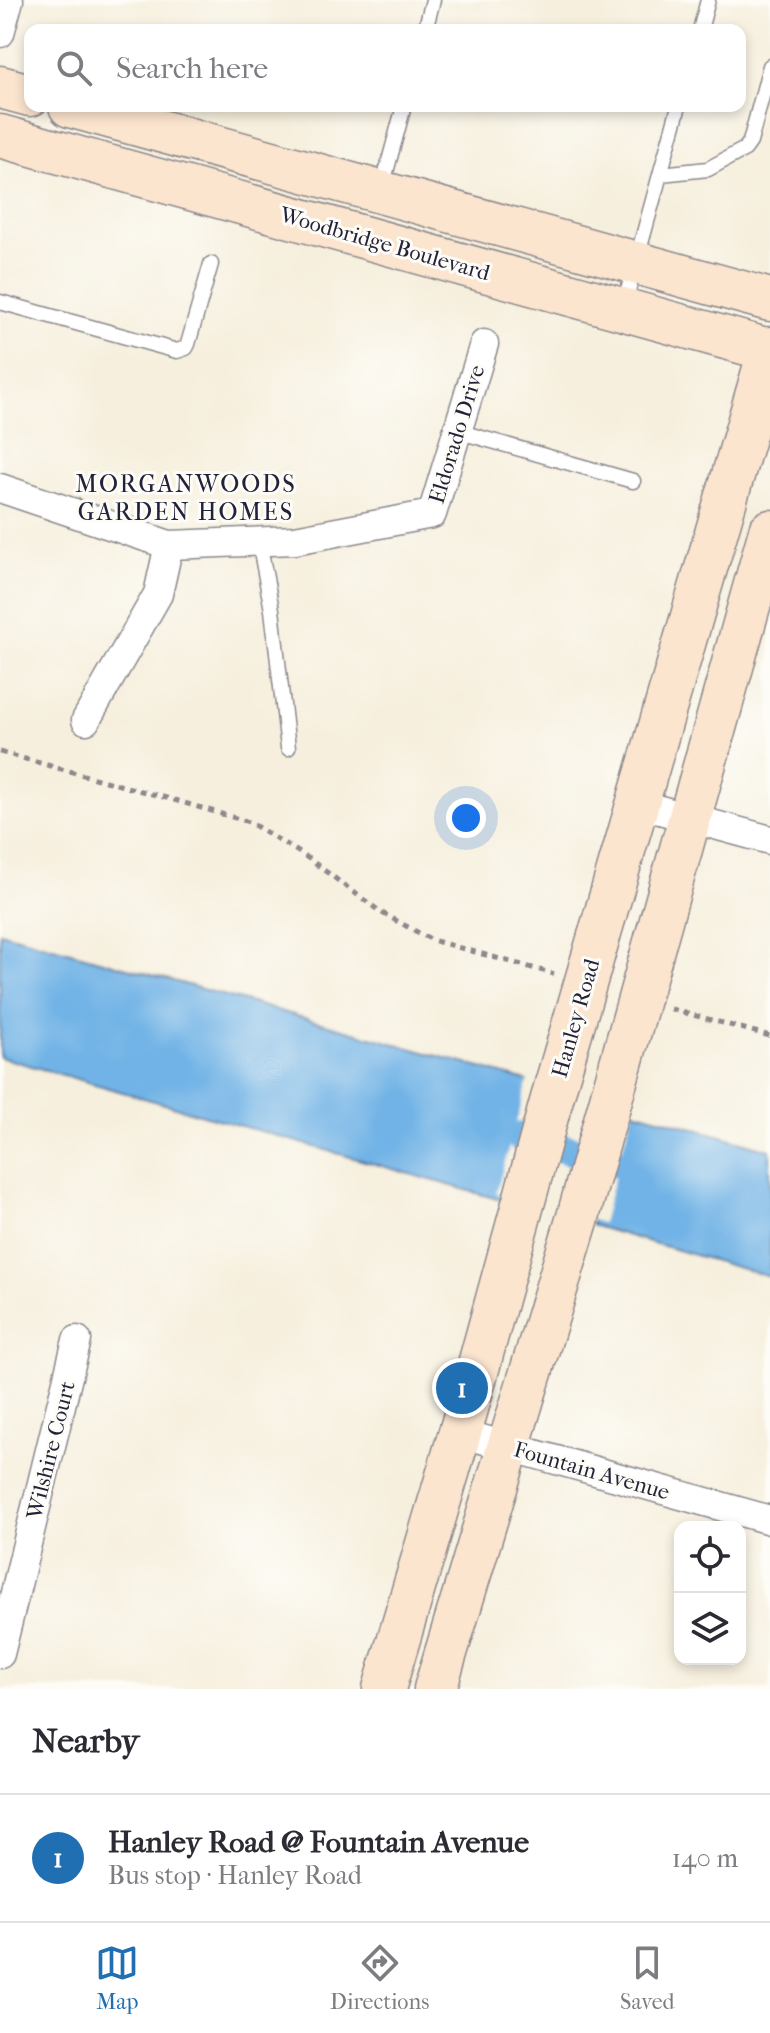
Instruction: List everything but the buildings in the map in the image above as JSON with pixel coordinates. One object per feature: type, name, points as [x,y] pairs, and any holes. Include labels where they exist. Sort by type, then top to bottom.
[{"type":"main road","points":[[0,87],[24,93]]},
{"type":"main road","points":[[92,112],[770,300]]},
{"type":"main road","name":"Woodbridge Boulevard","points":[[0,136],[770,349]]},
{"type":"main road","name":"Hanley Road","points":[[384,1689],[770,349]]},
{"type":"main road","points":[[435,1689],[578,1217],[770,531]]},
{"type":"street","points":[[0,33],[9,0]]},
{"type":"street","name":"Eldorado Drive","points":[[0,488],[169,545],[295,540],[432,514],[484,344]]},
{"type":"street","points":[[86,720],[158,594],[169,545]]},
{"type":"street","points":[[638,804],[770,840]]},
{"type":"street","name":"Wilshire Court","points":[[0,1654],[77,1340]]},
{"type":"street","name":"Fountain Avenue","points":[[460,1433],[770,1520]]},
{"type":"lane","points":[[427,24],[433,0]]},
{"type":"lane","points":[[702,24],[708,0]]},
{"type":"lane","points":[[661,174],[708,169],[745,149],[750,142],[770,66]]},
{"type":"lane","points":[[380,191],[402,112]]},
{"type":"lane","points":[[623,310],[677,112]]},
{"type":"lane","points":[[0,302],[177,351],[188,344],[211,264]]},
{"type":"lane","points":[[457,431],[633,481]]},
{"type":"lane","points":[[259,541],[272,610],[288,748]]},
{"type":"path","points":[[0,752],[249,822],[305,856],[382,913],[432,940],[586,983]]},
{"type":"path","points":[[638,999],[770,1036]]},
{"type":"water","points":[[0,932],[541,1085],[508,1202],[0,1057]]},
{"type":"water","points":[[624,1108],[770,1150],[770,1277],[591,1225]]},
{"type":"pier","points":[[529,1077],[543,1081],[513,1198],[496,1193]]},
{"type":"pier","points":[[625,1104],[634,1107],[602,1223],[588,1219]]},
{"type":"waterway","points":[[521,1137],[614,1162]]},
{"type":"place","name":"Hanley Road @ Fountain Avenue","points":[[462,1388]]},
{"type":"district","name":"MORGANWOODS GARDEN HOMES","points":[[186,498]]}]
